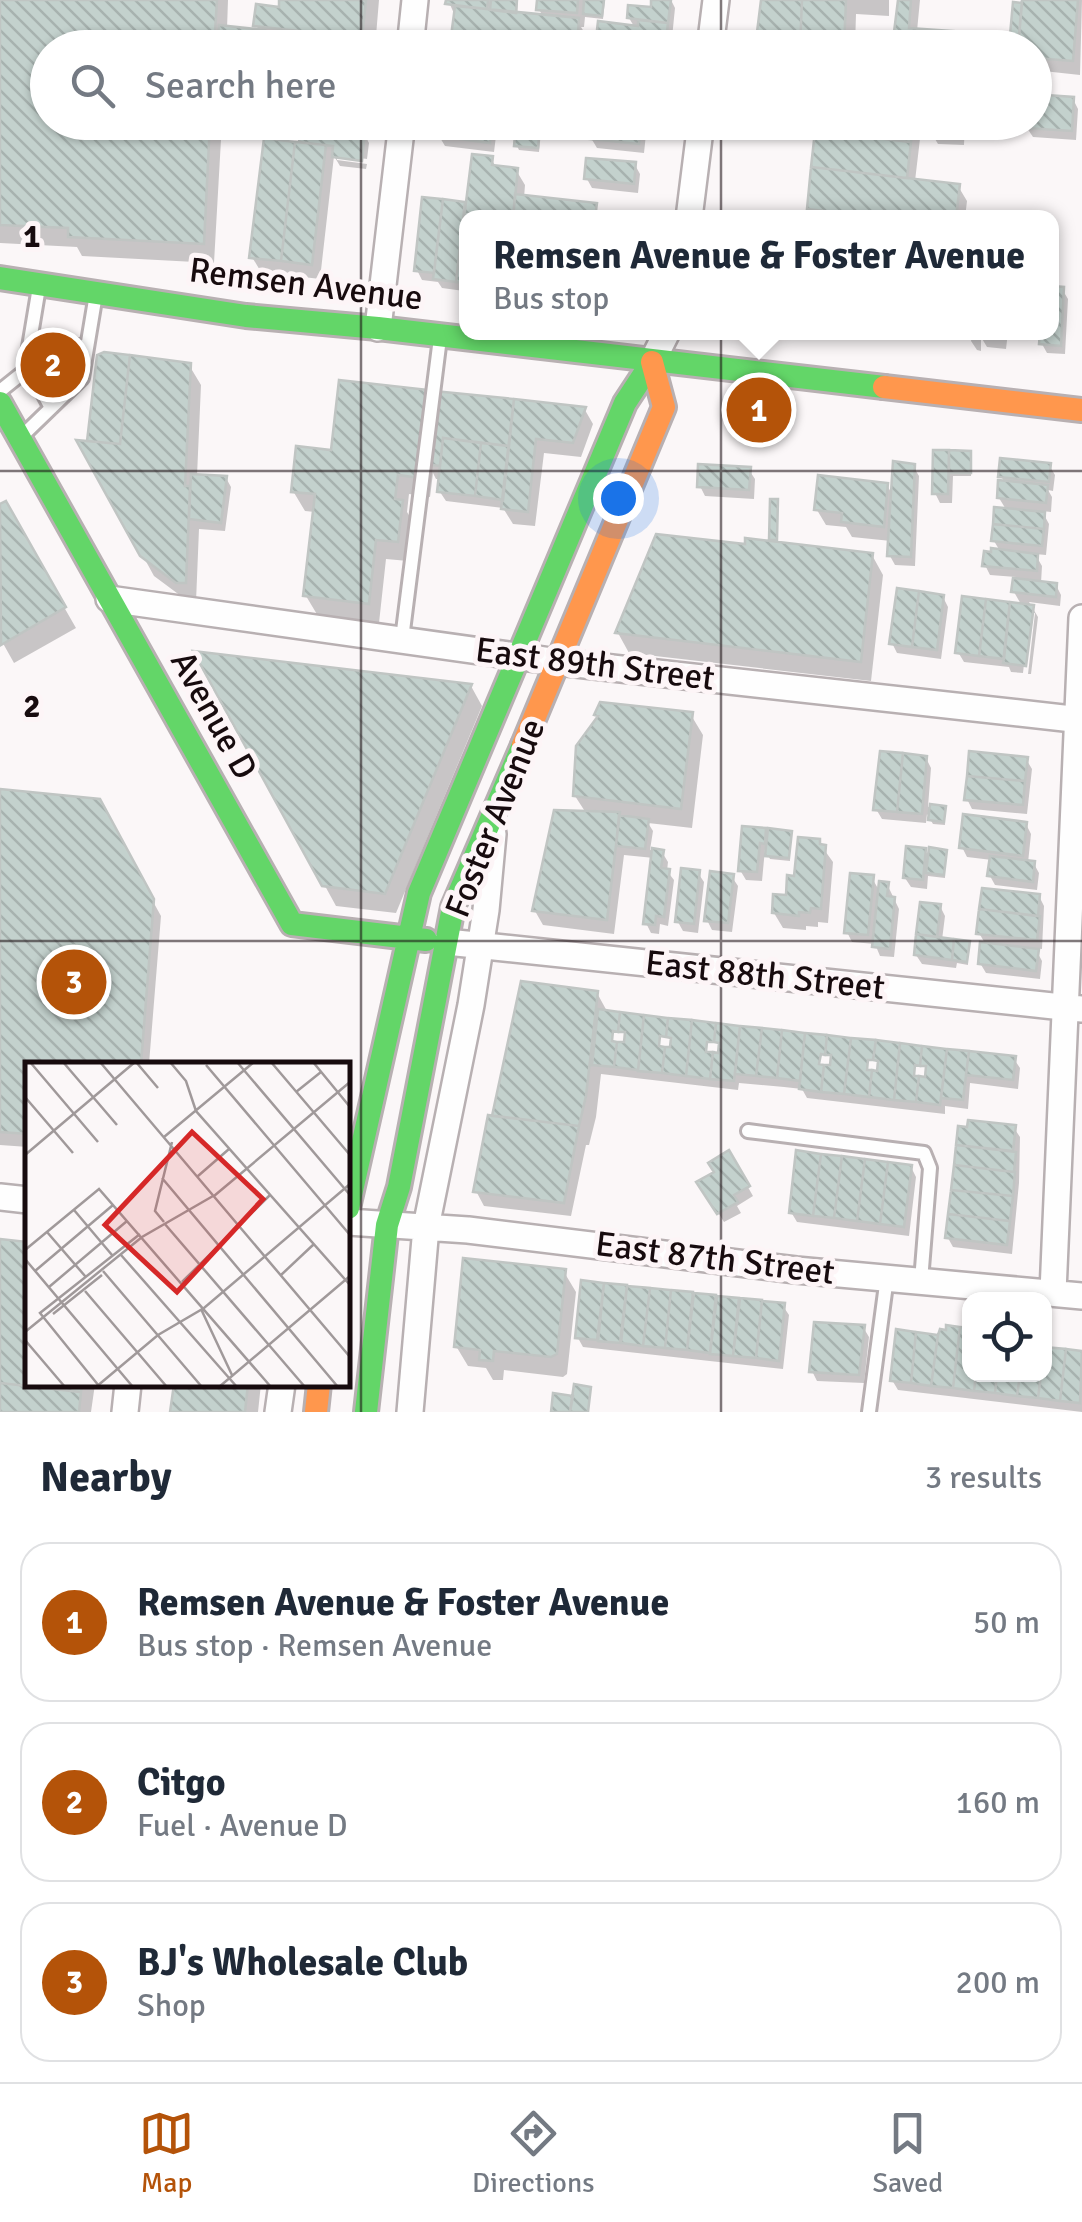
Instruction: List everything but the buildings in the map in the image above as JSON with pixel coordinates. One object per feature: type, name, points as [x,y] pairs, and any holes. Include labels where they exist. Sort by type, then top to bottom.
[{"type":"main road","name":"Remsen Avenue","points":[[0,278],[246,316],[459,337]]},
{"type":"main road","name":"Remsen Avenue","points":[[479,340],[1082,410]]},
{"type":"main road","name":"Foster Avenue","points":[[350,1199],[419,893],[625,403],[652,362]]},
{"type":"main road","name":"Foster Avenue","points":[[366,1412],[388,1225],[453,907],[664,406],[652,362]]},
{"type":"main road","name":"Avenue D","points":[[0,403],[292,924],[447,942]]},
{"type":"main road","points":[[316,1412],[320,1387]]},
{"type":"street","points":[[412,30],[416,0]]},
{"type":"street","points":[[712,30],[716,0]]},
{"type":"street","points":[[378,328],[400,140]]},
{"type":"street","points":[[690,210],[699,140]]},
{"type":"street","name":"Foster Avenue","points":[[652,362],[662,340]]},
{"type":"street","name":"East 89th Street","points":[[109,600],[558,662],[1080,720]]},
{"type":"street","points":[[1053,1292],[1073,1008],[1082,618]]},
{"type":"street","points":[[410,1412],[426,1226],[481,946],[495,808]]},
{"type":"street","name":"East 88th Street","points":[[447,942],[1073,1008]]},
{"type":"street","points":[[0,1197],[25,1200]]},
{"type":"street","name":"East 87th Street","points":[[350,1222],[426,1226],[1082,1296]]},
{"type":"street","points":[[125,1412],[128,1387]]},
{"type":"street","points":[[278,1412],[282,1387]]},
{"type":"lane","points":[[0,390],[25,371],[40,284]]},
{"type":"lane","points":[[19,439],[82,378],[96,291]]},
{"type":"lane","points":[[402,638],[440,335]]},
{"type":"lane","points":[[32,341],[87,347]]},
{"type":"lane","points":[[27,363],[51,408]]},
{"type":"lane","points":[[748,1131],[924,1153],[930,1168],[922,1281]]},
{"type":"lane","points":[[869,1412],[887,1278]]},
{"type":"traffic: fast","points":[[0,278],[246,316],[459,337]]},
{"type":"traffic: fast","points":[[481,340],[884,387]]},
{"type":"traffic: fast","points":[[350,1199],[419,893],[625,403],[652,362]]},
{"type":"traffic: fast","points":[[0,403],[292,924],[426,940]]},
{"type":"traffic: fast","points":[[366,1412],[387,1225],[399,1187],[453,907],[523,745]]},
{"type":"traffic: slow","points":[[523,745],[664,407],[652,362]]},
{"type":"traffic: slow","points":[[884,387],[1082,410]]},
{"type":"traffic: slow","points":[[316,1412],[319,1387]]},
{"type":"place","name":"Citgo","points":[[53,365]]},
{"type":"place","name":"Remsen Avenue & Foster Avenue","points":[[759,410]]},
{"type":"place","name":"BJ's Wholesale Club","points":[[74,982]]}]
